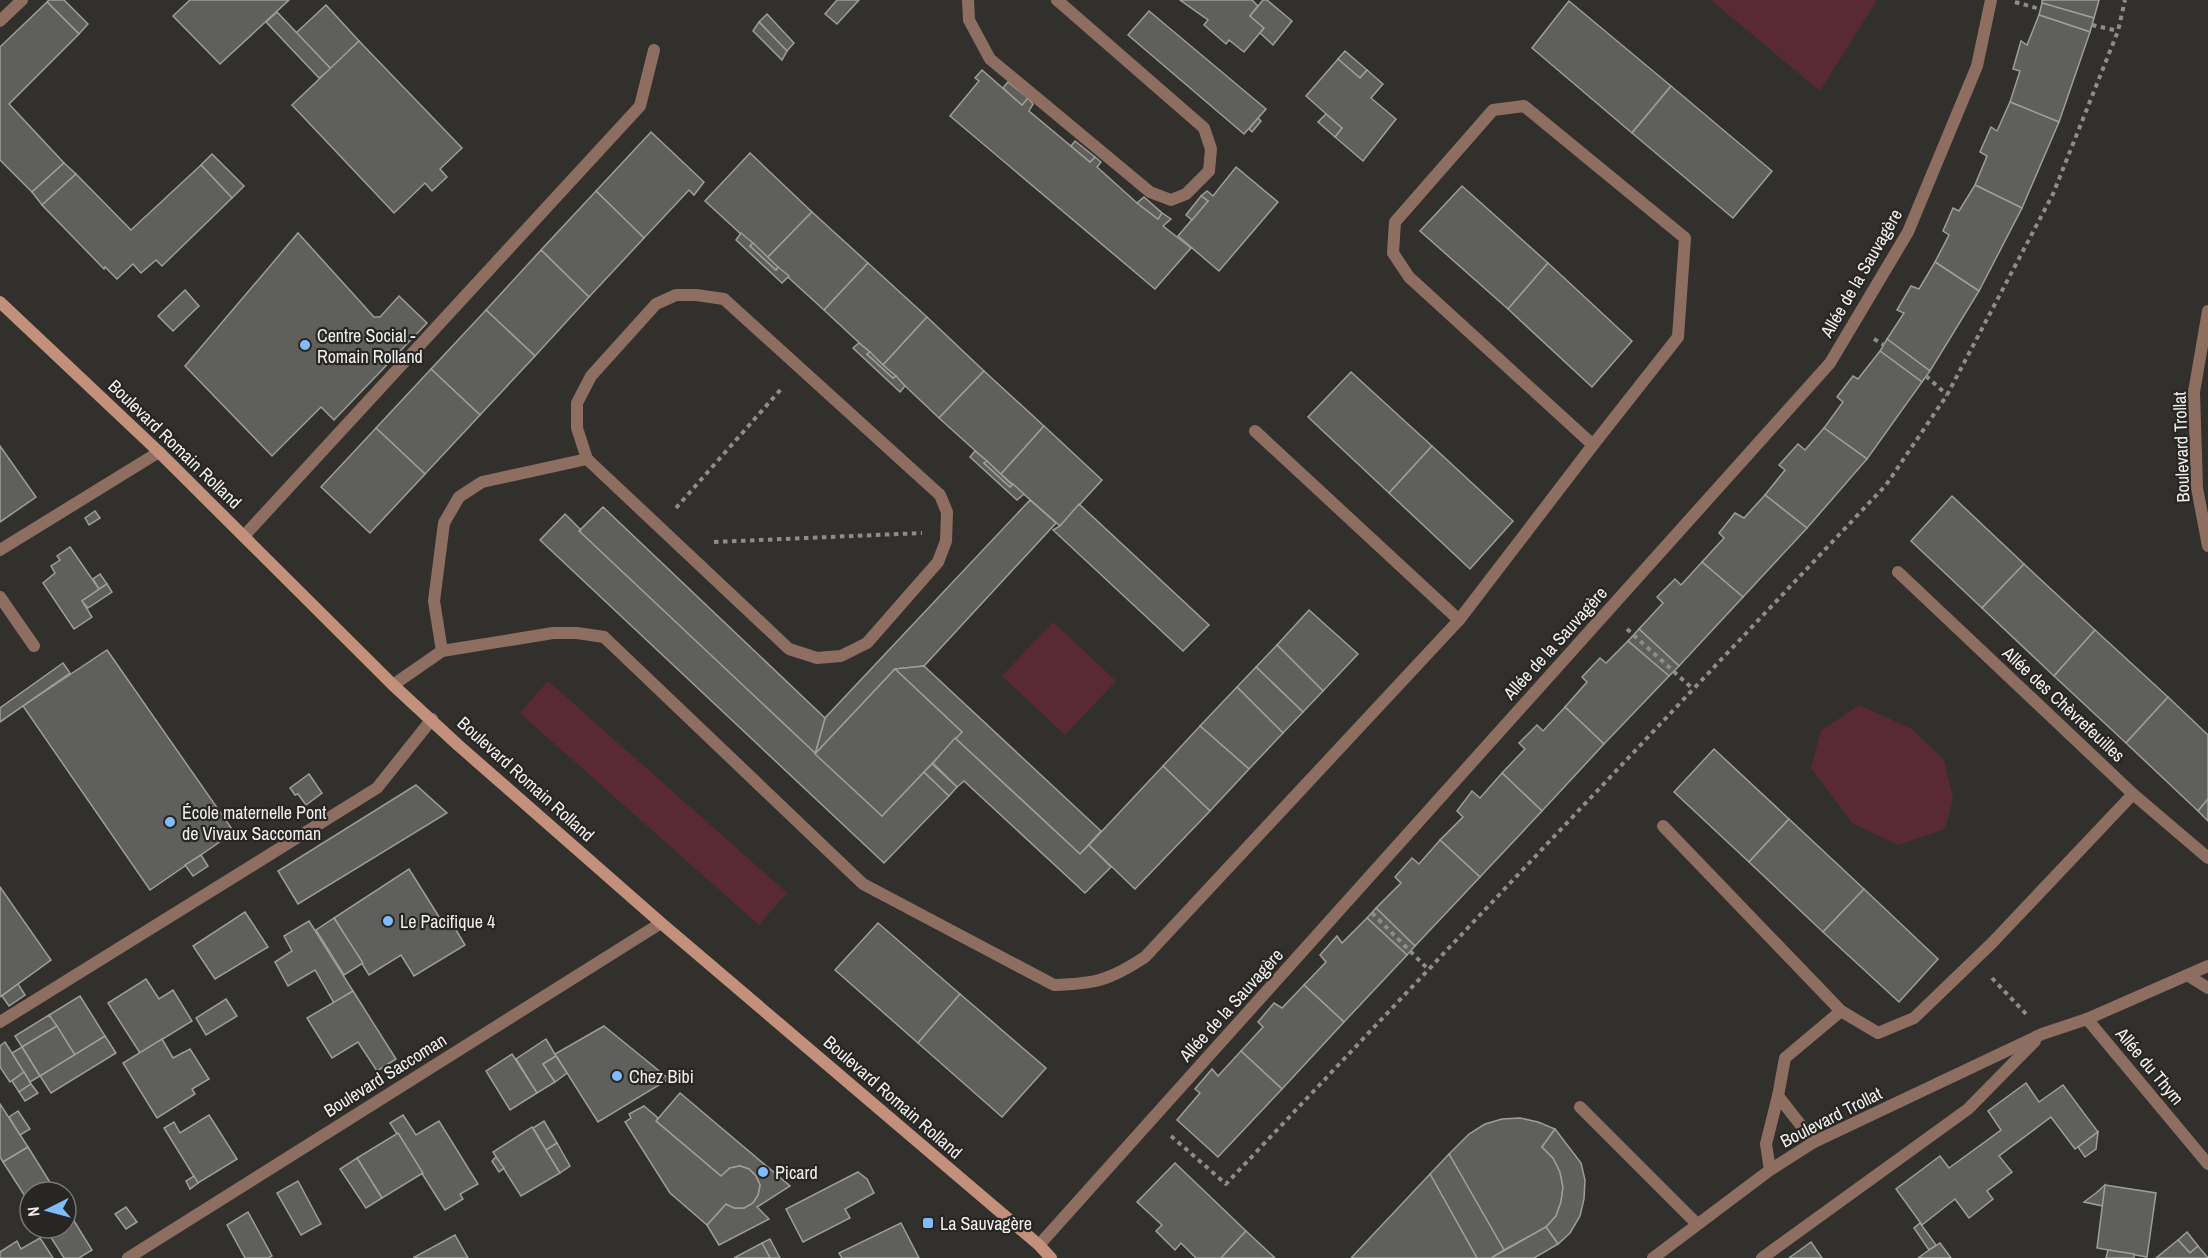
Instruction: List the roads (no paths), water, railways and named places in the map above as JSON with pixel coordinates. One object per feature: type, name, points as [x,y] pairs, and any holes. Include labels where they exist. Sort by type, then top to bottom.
[{"type":"main road","name":"Boulevard Romain Rolland","points":[[0,302],[159,452],[393,685],[458,745],[1039,1245],[1051,1258]]},
{"type":"street","points":[[0,21],[22,0]]},
{"type":"street","points":[[968,0],[969,20],[990,59],[1150,192],[1171,200],[1186,194],[1209,171],[1211,149],[1204,128],[1057,0]]},
{"type":"street","name":"Allée de la Sauvagère","points":[[1039,1245],[1830,363],[1908,232],[1977,66],[1991,0]]},
{"type":"street","points":[[243,536],[640,106],[654,50]]},
{"type":"street","points":[[393,685],[442,651],[553,633],[577,633],[604,637],[862,884],[1054,984],[1086,984],[1118,974],[1144,957],[1459,620],[1678,337],[1685,238],[1524,106],[1493,110],[1395,222],[1393,253],[1409,277],[1593,445]]},
{"type":"street","points":[[676,295],[724,299],[940,495],[947,512],[946,541],[938,562],[867,643],[841,656],[817,658],[789,649],[587,459],[577,428],[578,403],[591,376],[656,304],[676,295]]},
{"type":"street","name":"Boulevard Trollat","points":[[2208,311],[2194,392],[2197,488],[2208,546]]},
{"type":"street","points":[[1255,431],[1459,620]]},
{"type":"street","points":[[0,550],[159,452]]},
{"type":"street","points":[[442,651],[434,601],[444,524],[459,497],[482,482],[587,459]]},
{"type":"street","name":"Allée des Chèvrefeuilles","points":[[1898,573],[2133,794],[2208,858]]},
{"type":"street","points":[[0,597],[34,646]]},
{"type":"street","points":[[0,1022],[377,788],[432,719]]},
{"type":"street","points":[[1663,826],[1842,1011],[1878,1033],[1914,1018],[1992,944],[2133,794]]},
{"type":"street","name":"Boulevard Saccoman","points":[[128,1258],[661,922]]},
{"type":"street","name":"Boulevard Trollat","points":[[1653,1258],[1770,1170],[1814,1142],[2042,1034],[2087,1019],[2208,966]]},
{"type":"street","points":[[2187,975],[2208,988]]},
{"type":"street","points":[[1770,1170],[1766,1144],[1785,1058],[1842,1011]]},
{"type":"street","name":"Allée du Thym","points":[[2087,1019],[2208,1164]]},
{"type":"street","name":"Boulevard Trollat","points":[[1762,1258],[1968,1109],[2042,1034]]},
{"type":"street","points":[[1778,1096],[1814,1142]]},
{"type":"street","points":[[1580,1107],[1697,1224]]},
{"type":"place","name":"Centre Social - Romain Rolland","points":[[305,345]]},
{"type":"place","name":"École maternelle Pont de Vivaux Saccoman","points":[[170,822]]},
{"type":"place","name":"Le Pacifique 4","points":[[388,921]]},
{"type":"place","name":"Chez Bibi","points":[[617,1076]]},
{"type":"place","name":"Picard","points":[[763,1172]]},
{"type":"place","name":"La Sauvagère","points":[[928,1223]]}]
